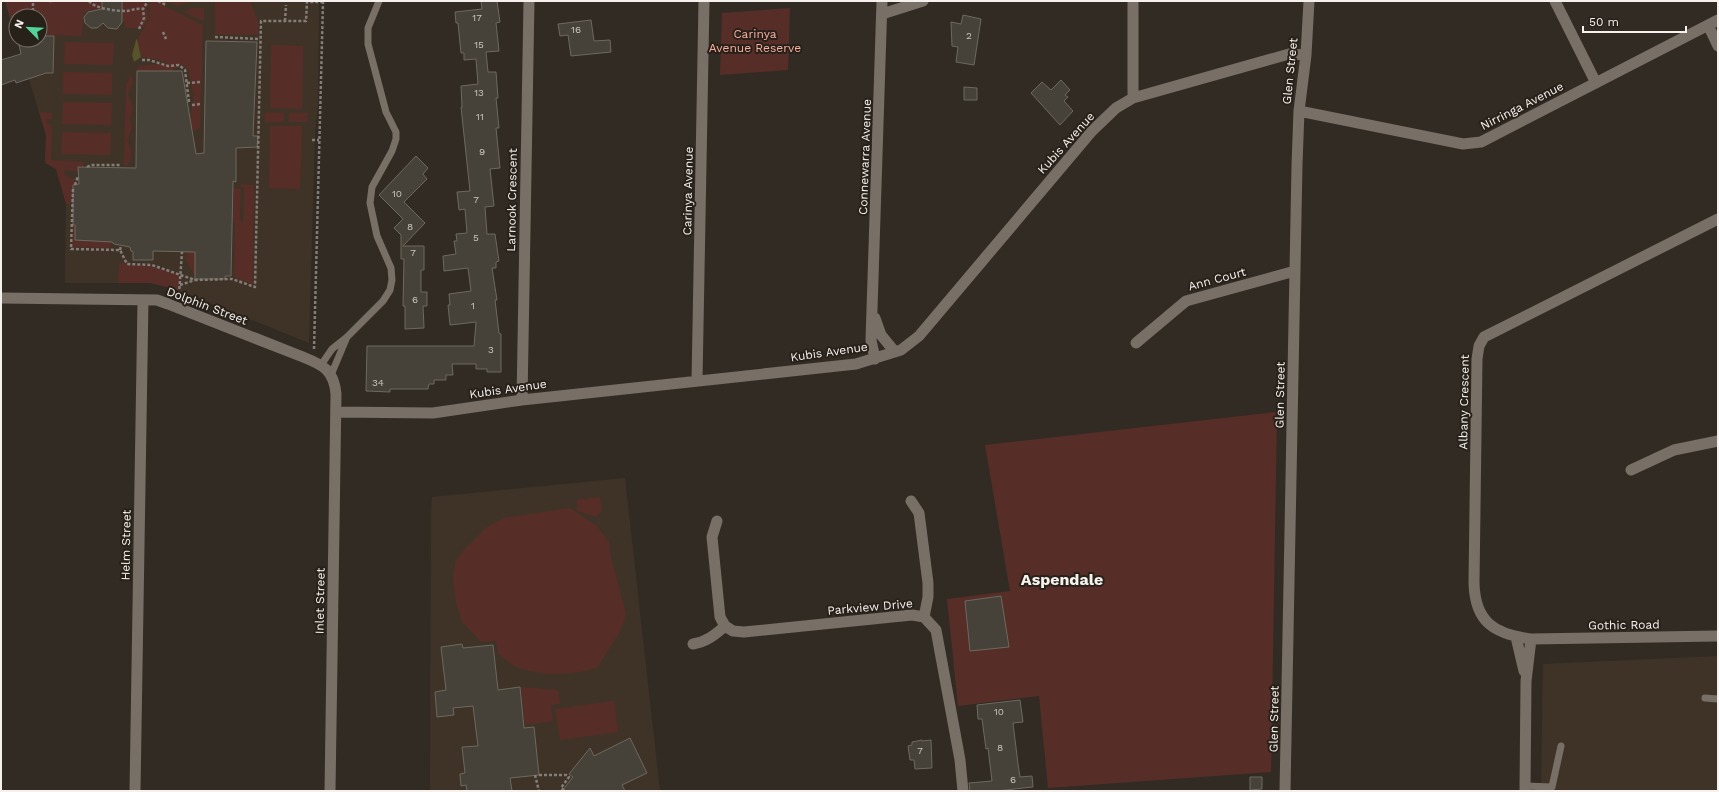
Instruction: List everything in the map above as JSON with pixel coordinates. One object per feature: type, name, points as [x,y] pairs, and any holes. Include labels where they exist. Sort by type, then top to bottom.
[{"type":"street","name":"Larnook Crescent","points":[[522,400],[529,1]]},
{"type":"street","name":"Carinya Avenue","points":[[697,381],[704,1]]},
{"type":"street","name":"Connewarra Avenue","points":[[875,359],[871,340],[882,1]]},
{"type":"street","points":[[882,14],[923,1]]},
{"type":"street","points":[[1133,1],[1133,98]]},
{"type":"street","name":"Glen Street","points":[[1285,791],[1299,112],[1306,56],[1309,1]]},
{"type":"street","points":[[1555,1],[1596,83]]},
{"type":"street","points":[[1713,22],[1718,46]]},
{"type":"street","name":"Nirringa Avenue","points":[[1299,112],[1463,144],[1472,144],[1481,142],[1713,22]]},
{"type":"street","name":"Kubis Avenue","points":[[336,412],[433,413],[522,400],[856,364],[896,352],[919,336],[1092,131],[1116,108],[1133,98],[1289,54],[1306,56]]},
{"type":"street","name":"Albany Crescent","points":[[1530,639],[1516,637],[1499,631],[1489,624],[1480,613],[1475,600],[1477,359],[1479,346],[1484,337],[1495,330],[1718,219]]},
{"type":"street","name":"Ann Court","points":[[1136,343],[1186,301],[1295,271]]},
{"type":"street","name":"Dolphin Street","points":[[1,298],[156,300],[318,363],[331,375]]},
{"type":"street","name":"Helm Street","points":[[135,791],[143,300]]},
{"type":"street","name":"Connewarra Avenue","points":[[873,314],[881,335],[896,352]]},
{"type":"street","points":[[331,375],[336,388],[336,412]]},
{"type":"street","name":"Inlet Street","points":[[330,791],[336,412]]},
{"type":"street","points":[[1631,470],[1674,450],[1718,441]]},
{"type":"street","points":[[911,501],[919,513],[928,583],[928,597],[924,617]]},
{"type":"street","points":[[693,644],[700,643],[714,636],[725,626],[720,617],[712,537],[717,521]]},
{"type":"street","name":"Parkview Drive","points":[[725,626],[733,631],[744,632],[912,615],[924,617],[936,630],[960,760],[963,791]]},
{"type":"street","name":"Gothic Road","points":[[1530,639],[1718,636]]},
{"type":"street","points":[[1516,637],[1526,681]]},
{"type":"street","points":[[1525,788],[1526,681],[1530,639]]},
{"type":"lane","points":[[318,363],[347,337],[386,297],[392,276],[391,268],[377,236],[370,203],[372,187],[394,146],[396,139],[396,132],[386,112],[368,44],[368,28],[379,1]]},
{"type":"lane","points":[[331,375],[347,337]]},
{"type":"lane","points":[[1705,698],[1718,699]]},
{"type":"lane","points":[[1525,788],[1552,787],[1561,746]]},
{"type":"path","points":[[49,1],[54,1]]},
{"type":"path","points":[[90,1],[100,7],[110,9],[128,11],[135,8],[143,9]]},
{"type":"path","points":[[139,29],[144,18],[143,9],[148,1]]},
{"type":"path","points":[[158,1],[166,5]]},
{"type":"path","points":[[180,285],[195,280],[232,279],[255,287],[261,21],[306,21],[306,2],[322,2],[319,140],[318,363]]},
{"type":"path","points":[[285,21],[286,5]]},
{"type":"path","points":[[163,32],[166,39]]},
{"type":"path","points":[[215,37],[260,39]]},
{"type":"path","points":[[142,60],[149,60],[168,66],[179,65],[185,70],[189,102]]},
{"type":"path","points":[[187,83],[201,82]]},
{"type":"path","points":[[192,105],[200,104]]},
{"type":"path","points":[[312,140],[319,140]]},
{"type":"path","points":[[87,167],[91,165],[121,165]]},
{"type":"path","points":[[76,185],[78,176]]},
{"type":"path","points":[[73,189],[71,249],[120,250]]},
{"type":"path","points":[[121,246],[120,250],[128,264],[152,265],[195,280]]},
{"type":"path","points":[[179,294],[182,252]]},
{"type":"path","points":[[539,791],[537,775],[566,775],[569,777],[561,788],[565,791]]},
{"type":"shaded area","points":[[5,1],[319,1],[318,105],[315,133],[309,343],[165,285],[150,283],[65,283],[66,203],[56,169],[45,163],[46,135],[19,48],[48,48],[48,8],[8,8],[8,11]]},
{"type":"shaded area","points":[[137,39],[141,57],[134,62],[132,55]]},
{"type":"shaded area","points":[[625,478],[660,791],[430,791],[432,497]]},
{"type":"shaded area","points":[[1718,656],[1718,791],[1541,791],[1543,664]]},
{"type":"green space","points":[[5,1],[145,1],[149,18],[146,24],[141,28],[126,28],[121,15],[92,10],[83,13],[82,36],[48,35],[48,8],[8,8],[8,11]]},
{"type":"green space","points":[[151,1],[195,1],[178,6],[167,2],[162,5],[203,25],[200,128],[195,131],[188,127],[194,97],[188,69],[181,64],[171,71],[137,71],[139,66],[168,63],[152,58],[141,57],[137,39],[150,19],[149,8],[147,6]]},
{"type":"green space","points":[[215,1],[250,1],[258,21],[258,35],[215,34]]},
{"type":"green space","points":[[193,8],[204,8],[204,21],[183,12]]},
{"type":"green space","name":"Carinya Avenue Reserve","points":[[790,8],[788,70],[720,75],[722,13]]},
{"type":"green space","points":[[65,42],[114,43],[113,65],[64,64]]},
{"type":"green space","points":[[271,45],[303,46],[302,109],[270,108]]},
{"type":"green space","points":[[63,72],[112,73],[112,95],[63,94]]},
{"type":"green space","points":[[130,75],[133,78],[133,83],[128,94],[133,108],[130,118],[132,129],[127,140],[130,147],[131,157],[129,164],[126,167],[124,164],[126,83],[128,83]]},
{"type":"green space","points":[[63,102],[112,103],[111,125],[62,124]]},
{"type":"green space","points":[[39,112],[52,113],[52,119],[47,119],[47,124],[52,125],[51,160],[84,162],[83,167],[78,167],[78,172],[64,170],[68,177],[76,179],[72,191],[71,204],[66,204],[56,169],[45,163],[46,135]]},
{"type":"green space","points":[[265,112],[284,113],[284,122],[265,122]]},
{"type":"green space","points":[[289,113],[308,113],[307,122],[289,122]]},
{"type":"green space","points":[[270,126],[302,126],[300,189],[269,188]]},
{"type":"green space","points":[[62,132],[111,133],[110,155],[61,154]]},
{"type":"green space","points":[[234,184],[235,189],[241,189],[240,221],[243,222],[244,187],[241,187],[241,184],[254,185],[253,285],[234,277]]},
{"type":"green space","points":[[73,225],[99,234],[99,242],[111,241],[110,248],[72,247]]},
{"type":"green space","points":[[187,240],[196,240],[195,276],[186,260]]},
{"type":"green space","points":[[119,263],[151,266],[179,275],[178,290],[150,283],[118,283]]},
{"type":"green space","points":[[1277,412],[1271,772],[1048,788],[1039,696],[958,706],[947,599],[1010,591],[985,445]]},
{"type":"green space","points":[[600,497],[602,510],[597,517],[577,511],[577,500]]},
{"type":"green space","points":[[570,508],[597,526],[609,542],[611,558],[626,613],[621,630],[597,668],[558,674],[529,671],[514,666],[498,654],[496,641],[481,642],[463,623],[456,603],[453,579],[455,563],[462,552],[487,527],[504,518]]},
{"type":"green space","points":[[521,687],[558,690],[560,704],[551,705],[553,721],[525,725]]},
{"type":"green space","points":[[614,701],[618,732],[560,740],[555,709]]},
{"type":"building","points":[[102,1],[122,1],[122,22],[117,29],[108,28],[103,23],[97,28],[91,28],[85,23],[84,17],[88,12],[102,9]]},
{"type":"building","points":[[481,1],[497,1],[500,22],[496,23],[499,51],[486,52],[488,72],[496,72],[498,98],[496,98],[499,128],[496,128],[500,168],[490,169],[494,206],[485,207],[487,234],[495,234],[499,261],[496,262],[496,268],[492,268],[497,300],[495,300],[499,333],[501,334],[501,372],[487,372],[487,369],[476,369],[476,364],[452,364],[453,375],[446,375],[446,380],[434,380],[434,384],[429,384],[428,389],[390,389],[390,392],[366,391],[367,346],[474,346],[476,322],[450,325],[448,305],[450,305],[449,294],[471,291],[468,268],[444,271],[443,256],[456,254],[454,241],[457,241],[456,234],[467,233],[465,209],[459,210],[457,192],[470,191],[461,107],[461,86],[478,84],[476,59],[464,60],[464,53],[461,53],[458,23],[456,23],[455,12],[482,9]]},
{"type":"building","points":[[963,15],[981,19],[974,65],[956,62],[958,47],[952,46],[951,22],[961,24]]},
{"type":"building","points":[[591,20],[594,41],[610,40],[611,52],[571,56],[568,35],[560,36],[558,24]]},
{"type":"building","points":[[48,36],[54,36],[53,73],[46,73],[16,83],[15,80],[1,85],[1,60],[21,54],[20,48],[48,48]]},
{"type":"building","points":[[206,41],[257,42],[253,136],[258,136],[257,147],[236,148],[236,182],[233,181],[231,276],[225,276],[225,279],[195,279],[195,252],[153,251],[153,260],[133,260],[133,252],[131,251],[130,247],[114,244],[112,242],[75,240],[75,225],[73,225],[73,185],[79,184],[78,167],[136,168],[137,71],[182,71],[196,154],[204,153]]},
{"type":"building","points":[[1061,80],[1070,90],[1065,95],[1068,97],[1064,101],[1073,111],[1060,125],[1031,93],[1042,82],[1051,90]]},
{"type":"building","points":[[964,87],[977,88],[977,100],[964,100]]},
{"type":"building","points":[[416,156],[428,168],[423,174],[427,179],[404,202],[425,223],[403,246],[424,246],[424,270],[421,270],[421,292],[427,292],[427,306],[423,306],[424,328],[405,329],[405,306],[403,306],[404,259],[401,259],[401,235],[394,228],[403,219],[379,195]]},
{"type":"building","points":[[1001,596],[1009,647],[970,651],[965,601]]},
{"type":"building","points":[[462,644],[463,648],[493,645],[498,690],[520,687],[524,728],[534,727],[539,775],[510,778],[512,791],[467,791],[466,785],[461,786],[460,774],[465,773],[462,747],[478,746],[473,706],[453,708],[454,715],[437,717],[435,692],[446,690],[441,647]]},
{"type":"building","points":[[1020,700],[1023,722],[1013,723],[1018,764],[1020,777],[1032,776],[1033,787],[996,791],[970,791],[969,783],[992,781],[988,748],[986,749],[982,719],[978,719],[977,705]]},
{"type":"building","points":[[630,738],[647,773],[622,785],[625,791],[562,791],[573,777],[569,774],[590,748],[594,756]]},
{"type":"building","points":[[931,740],[932,768],[915,769],[914,760],[910,760],[908,746],[912,745],[912,742]]},
{"type":"building","points":[[1250,777],[1262,777],[1262,789],[1250,790]]},
{"type":"district","name":"Aspendale","points":[[1062,579]]}]
